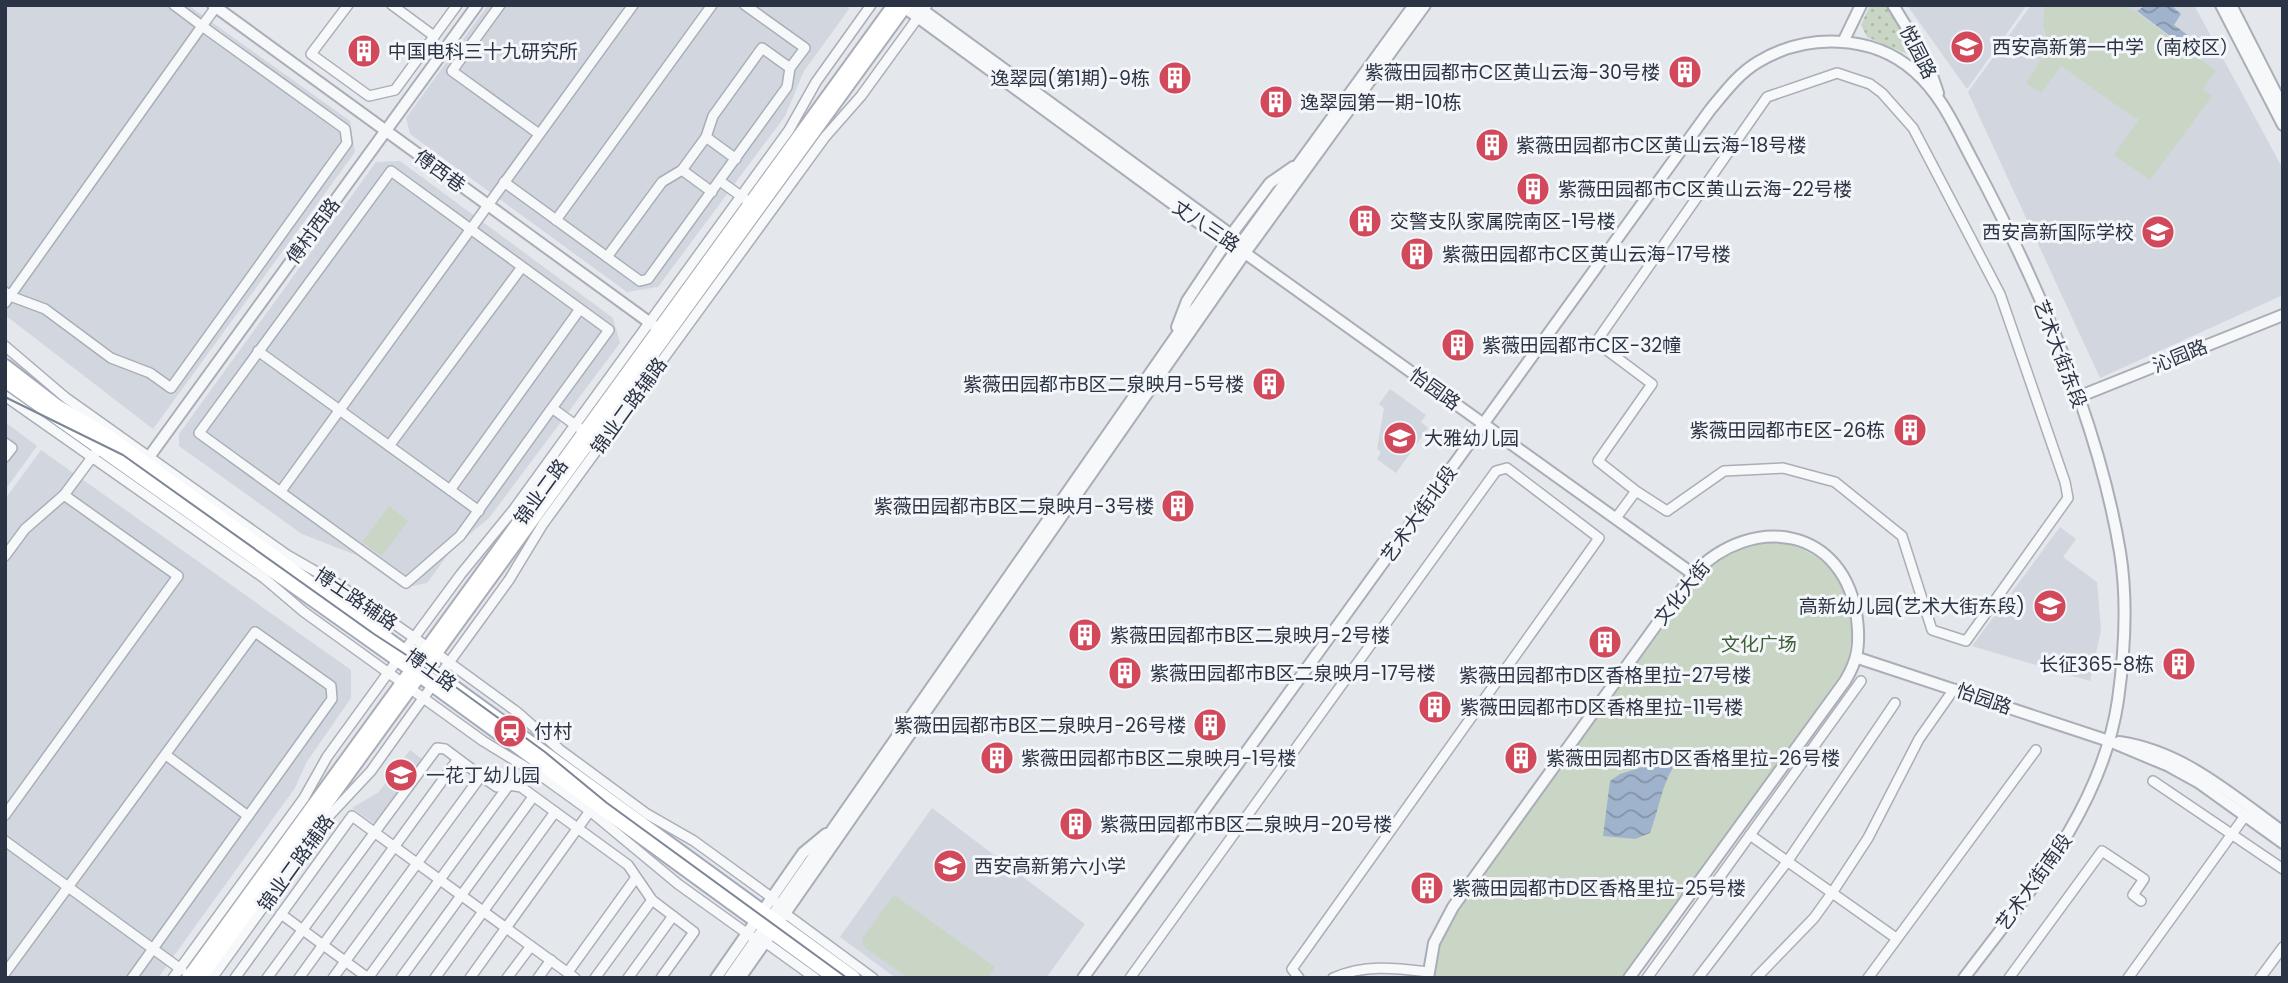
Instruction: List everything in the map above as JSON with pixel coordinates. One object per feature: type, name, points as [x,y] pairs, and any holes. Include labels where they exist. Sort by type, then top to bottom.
[{"type":"main road","name":"锦业二路","points":[[190,976],[419,668],[584,431],[750,202],[911,8]]},
{"type":"main road","name":"博士路","points":[[5,367],[436,680],[836,978]]},
{"type":"main road","name":"博士路","points":[[5,380],[96,452],[401,655]]},
{"type":"main road","name":"博士路","points":[[767,924],[853,978]]},
{"type":"street","points":[[174,5],[202,26],[345,128],[347,143],[171,388],[150,373],[111,358],[45,309],[7,297],[202,26],[214,6]]},
{"type":"street","points":[[348,5],[311,54],[369,96],[395,90],[457,5]]},
{"type":"street","points":[[392,5],[434,36]]},
{"type":"street","name":"傅村西路","points":[[149,457],[477,5]]},
{"type":"street","points":[[500,5],[452,71],[539,134]]},
{"type":"street","points":[[281,491],[633,5]]},
{"type":"street","points":[[556,220],[712,5]]},
{"type":"street","points":[[504,182],[640,281],[648,279],[787,87],[790,68],[805,48],[745,5]]},
{"type":"street","points":[[720,181],[750,202],[871,5]]},
{"type":"street","points":[[740,978],[767,924],[1236,245],[1414,5]]},
{"type":"street","points":[[729,978],[1171,343],[1186,301],[1236,245],[1425,5]]},
{"type":"street","points":[[1844,40],[1861,5]]},
{"type":"street","name":"悦园路","points":[[1893,5],[1927,61],[1940,100]]},
{"type":"street","points":[[2221,5],[2283,125]]},
{"type":"street","points":[[2231,5],[2283,107]]},
{"type":"street","name":"傅西巷","points":[[214,6],[658,329]]},
{"type":"street","name":"丈八三路","points":[[911,8],[1236,245]]},
{"type":"street","name":"锦业二路辅路","points":[[212,978],[329,816],[371,771],[509,580],[543,524],[825,138],[861,96],[911,8]]},
{"type":"street","name":"艺术大街东段","points":[[1844,40],[1902,62],[1940,100],[2004,220],[2078,397],[2113,516],[2125,595],[2118,701],[2109,741]]},
{"type":"street","name":"艺术大街北段","points":[[1084,977],[1710,110],[1737,78],[1758,62],[1782,51],[1844,40]]},
{"type":"street","points":[[607,257],[662,182],[682,170],[706,137],[713,116],[762,48],[790,68]]},
{"type":"street","points":[[1838,73],[1870,85],[1893,102],[1913,128],[2000,294],[2065,482],[2067,498],[1966,641],[1932,630],[1902,536],[1835,482],[1783,468],[1724,471],[1667,512],[1636,491],[1598,461],[1652,384],[1596,342],[1767,97],[1838,73]]},
{"type":"street","points":[[706,137],[736,159]]},
{"type":"street","points":[[682,170],[712,192]]},
{"type":"street","points":[[390,171],[522,267],[610,330],[460,536],[406,583],[199,433],[390,171]]},
{"type":"street","name":"怡园路","points":[[1236,245],[1693,574]]},
{"type":"street","points":[[389,446],[522,267]]},
{"type":"street","points":[[450,490],[580,309]]},
{"type":"street","name":"沁园路","points":[[2078,397],[2283,315]]},
{"type":"street","name":"博士路辅路","points":[[5,346],[66,398],[287,555],[336,583],[449,662],[647,814],[694,841],[771,897],[767,924]]},
{"type":"street","points":[[258,351],[479,511]]},
{"type":"street","name":"博士路辅路","points":[[5,396],[96,452],[264,578],[304,612],[590,811],[678,884],[767,924],[873,978]]},
{"type":"street","points":[[552,408],[584,431]]},
{"type":"street","name":"锦业二路辅路","points":[[173,978],[190,976],[304,798],[327,757],[413,638],[584,431]]},
{"type":"street","points":[[5,443],[12,448],[5,457]]},
{"type":"street","points":[[5,556],[25,529],[64,495],[96,452]]},
{"type":"street","points":[[1130,978],[1496,471],[1507,468],[1599,538],[1292,970],[1300,978]]},
{"type":"street","points":[[1616,518],[1636,491]]},
{"type":"street","points":[[5,815],[178,576],[64,495]]},
{"type":"street","name":"文化大街","points":[[1428,975],[1439,929],[1452,907],[1693,574],[1724,547],[1754,536],[1783,537],[1808,544],[1830,559],[1851,595],[1859,635],[1858,658]]},
{"type":"street","points":[[5,973],[255,632],[331,686],[332,699],[132,978]]},
{"type":"street","points":[[1633,976],[1845,681],[1858,658]]},
{"type":"street","name":"怡园路","points":[[1858,658],[2109,741],[2182,772],[2283,843]]},
{"type":"street","points":[[1647,978],[1861,681]]},
{"type":"street","points":[[1756,978],[1814,918],[1832,893],[1868,838],[1919,739],[1954,689]]},
{"type":"street","points":[[1698,978],[1787,862],[1895,703]]},
{"type":"street","name":"怡园路","points":[[2109,741],[2138,745],[2181,761],[2283,832]]},
{"type":"street","name":"艺术大街南段","points":[[1964,978],[2069,835],[2109,741]]},
{"type":"street","points":[[267,978],[437,748],[445,749],[496,787],[509,785],[521,788],[578,828],[628,865],[635,879],[652,900],[694,932],[661,978]]},
{"type":"street","points":[[1868,978],[2036,750]]},
{"type":"street","points":[[166,755],[248,816]]},
{"type":"street","points":[[299,978],[458,759]]},
{"type":"street","points":[[333,978],[481,776]]},
{"type":"street","points":[[2153,780],[2283,869]]},
{"type":"street","points":[[281,914],[368,978],[509,785]]},
{"type":"street","points":[[401,978],[533,797]]},
{"type":"street","points":[[470,978],[590,811]]},
{"type":"street","points":[[435,978],[555,812]]},
{"type":"street","points":[[235,978],[352,816],[572,976],[635,879]]},
{"type":"street","points":[[2128,978],[2245,816]]},
{"type":"street","points":[[716,978],[767,924],[771,897],[803,853],[836,825]]},
{"type":"street","points":[[1750,835],[1896,938]]},
{"type":"street","points":[[5,841],[190,976]]},
{"type":"street","points":[[2009,978],[2102,851],[2144,879],[2133,895],[2141,901]]},
{"type":"street","points":[[595,978],[652,900]]},
{"type":"street","points":[[628,978],[673,916]]},
{"type":"street","name":"博士路辅路","points":[[767,924],[815,978]]},
{"type":"street","points":[[507,978],[531,946]]},
{"type":"street","points":[[2260,978],[2283,947]]},
{"type":"street","points":[[538,978],[551,960]]},
{"type":"street","points":[[1378,978],[1385,967]]},
{"type":"street","points":[[1333,978],[1353,969],[1385,967],[1428,975]]},
{"type":"shaded area","points":[[5,5],[188,5],[350,121],[355,152],[153,429],[5,315]]},
{"type":"shaded area","points":[[488,5],[848,5],[849,9],[804,71],[785,116],[658,287],[627,292],[410,134],[406,118]]},
{"type":"shaded area","name":"西安高新第一中学（南校区）","points":[[1907,5],[2027,5],[1967,89]]},
{"type":"shaded area","name":"西安高新国际学校","points":[[2031,5],[2194,5],[2283,169],[2283,295],[2100,378],[1968,92]]},
{"type":"shaded area","points":[[400,161],[613,318],[620,343],[489,518],[452,549],[427,583],[402,588],[356,555],[302,534],[179,446],[179,434],[376,162]]},
{"type":"shaded area","name":"大雅幼儿园","points":[[1390,389],[1426,415],[1421,422],[1428,428],[1396,473],[1377,459],[1381,452],[1377,449],[1384,408],[1379,404]]},
{"type":"shaded area","points":[[5,422],[37,446],[5,490]]},
{"type":"shaded area","points":[[41,450],[351,670],[351,698],[306,763],[295,788],[158,978],[5,978],[5,499]]},
{"type":"shaded area","name":"高新幼儿园(艺术大街东段)","points":[[2060,527],[2076,539],[2063,557],[2097,582],[2101,630],[2090,681],[1972,646]]},
{"type":"shaded area","name":"一花丁幼儿园","points":[[410,750],[422,759],[375,824],[352,808],[379,792]]},
{"type":"shaded area","name":"西安高新第六小学","points":[[932,808],[1085,924],[1046,978],[896,978],[840,937]]},
{"type":"green space","points":[[1870,5],[1886,5],[1917,58],[1867,37],[1861,25]]},
{"type":"green space","points":[[2045,5],[2126,5],[2216,71],[2203,89],[2212,96],[2150,180],[2114,155],[2141,116],[2136,119],[2061,66],[2041,93],[2026,83],[2049,47],[2043,24]]},
{"type":"green space","points":[[389,506],[408,521],[382,556],[362,542]]},
{"type":"green space","name":"文化广场","points":[[1768,541],[1792,545],[1812,554],[1828,567],[1840,583],[1848,602],[1852,623],[1851,646],[1845,669],[1622,978],[1434,978],[1441,942],[1458,908],[1703,573],[1733,552]]},
{"type":"green space","points":[[894,895],[995,967],[988,978],[908,978],[863,946],[862,939]]},
{"type":"water","points":[[2146,5],[2171,5],[2181,14],[2174,25],[2193,39],[2186,48],[2137,11]]},
{"type":"water","points":[[1672,758],[1674,766],[1663,790],[1650,833],[1635,839],[1603,836],[1610,781],[1620,774]]},
{"type":"tram line","points":[[5,397],[123,455],[374,634],[457,688],[545,752],[607,803],[847,978]]},
{"type":"place","name":"西安高新第一中学（南校区）","points":[[1967,47]]},
{"type":"place","name":"中国电科三十九研究所","points":[[364,51]]},
{"type":"place","name":"紫薇田园都市C区黄山云海-30号楼","points":[[1685,72]]},
{"type":"place","name":"逸翠园(第1期)-9栋","points":[[1175,78]]},
{"type":"place","name":"逸翠园第一期-10栋","points":[[1276,102]]},
{"type":"place","name":"紫薇田园都市C区黄山云海-18号楼","points":[[1492,145]]},
{"type":"place","name":"紫薇田园都市C区黄山云海-22号楼","points":[[1533,189]]},
{"type":"place","name":"交警支队家属院南区-1号楼","points":[[1365,221]]},
{"type":"place","name":"西安高新国际学校","points":[[2158,232]]},
{"type":"place","name":"紫薇田园都市C区黄山云海-17号楼","points":[[1417,254]]},
{"type":"place","name":"紫薇田园都市C区-32幢","points":[[1458,345]]},
{"type":"place","name":"紫薇田园都市B区二泉映月-5号楼","points":[[1269,384]]},
{"type":"place","name":"紫薇田园都市E区-26栋","points":[[1910,430]]},
{"type":"place","name":"大雅幼儿园","points":[[1400,438]]},
{"type":"place","name":"紫薇田园都市B区二泉映月-3号楼","points":[[1178,506]]},
{"type":"place","name":"高新幼儿园(艺术大街东段)","points":[[2050,606]]},
{"type":"place","name":"紫薇田园都市B区二泉映月-2号楼","points":[[1085,635]]},
{"type":"place","name":"紫薇田园都市D区香格里拉-27号楼","points":[[1605,642]]},
{"type":"place","name":"长征365-8栋","points":[[2179,664]]},
{"type":"place","name":"紫薇田园都市B区二泉映月-17号楼","points":[[1125,673]]},
{"type":"place","name":"紫薇田园都市D区香格里拉-11号楼","points":[[1435,707]]},
{"type":"place","name":"紫薇田园都市B区二泉映月-26号楼","points":[[1210,725]]},
{"type":"place","name":"付村","points":[[510,731]]},
{"type":"place","name":"紫薇田园都市B区二泉映月-1号楼","points":[[997,758]]},
{"type":"place","name":"紫薇田园都市D区香格里拉-26号楼","points":[[1521,758]]},
{"type":"place","name":"一花丁幼儿园","points":[[401,775]]},
{"type":"place","name":"紫薇田园都市B区二泉映月-20号楼","points":[[1076,824]]},
{"type":"place","name":"西安高新第六小学","points":[[950,866]]},
{"type":"place","name":"紫薇田园都市D区香格里拉-25号楼","points":[[1427,888]]}]
